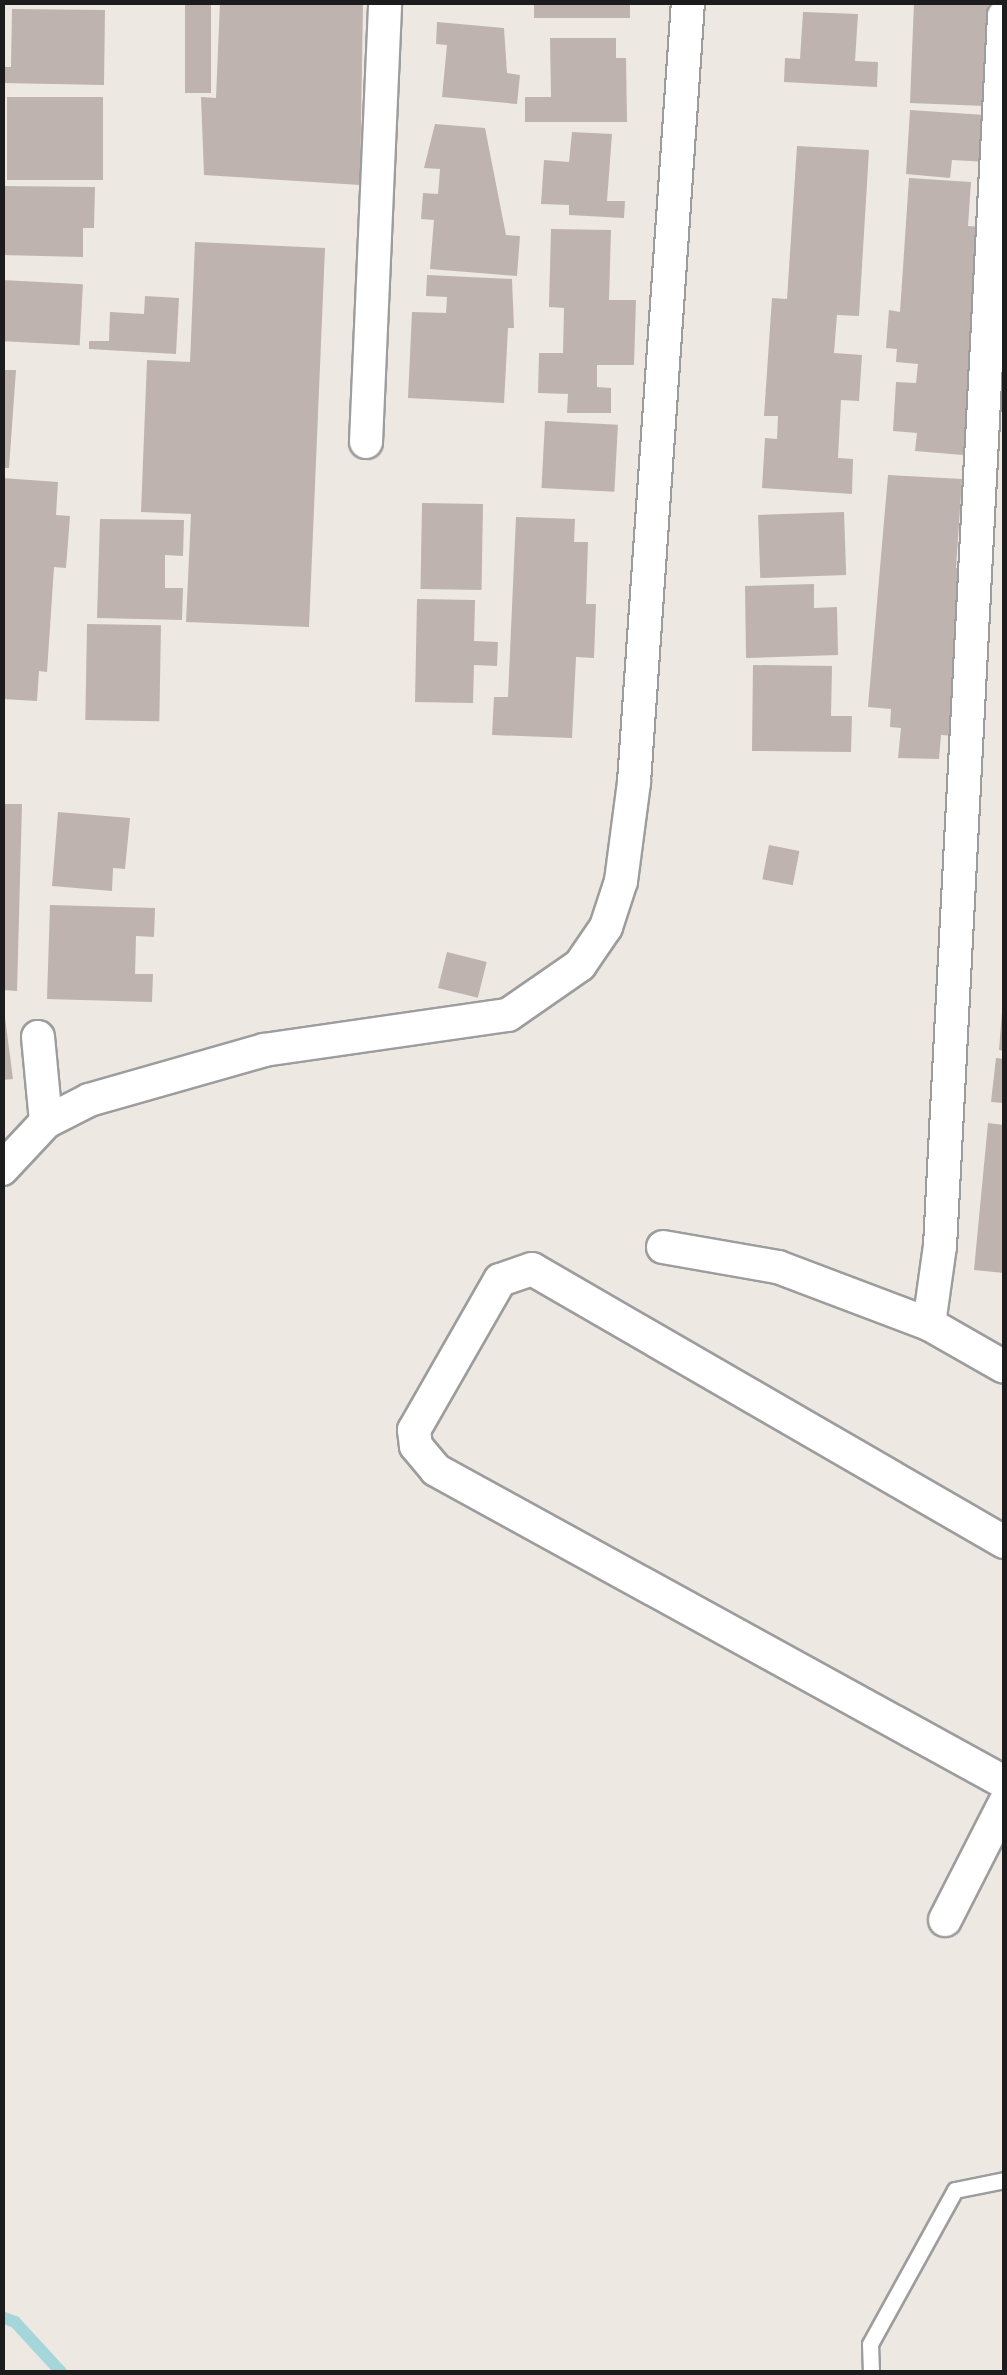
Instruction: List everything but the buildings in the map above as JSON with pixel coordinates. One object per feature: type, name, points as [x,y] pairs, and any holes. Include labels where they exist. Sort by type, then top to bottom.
[{"type":"street","points":[[366,442],[384,2]]},
{"type":"street","points":[[2,1169],[46,1122],[89,1100],[264,1050],[508,1015],[580,965],[606,927],[621,880],[634,782],[688,2]]},
{"type":"street","points":[[929,1324],[940,1246],[1004,16]]},
{"type":"street","points":[[38,1037],[46,1122]]},
{"type":"street","points":[[663,1247],[778,1268],[929,1324],[1004,1368]]},
{"type":"street","points":[[1004,1542],[532,1270],[500,1280],[414,1430],[416,1446],[436,1470],[1004,1782]]},
{"type":"street","points":[[945,1920],[1004,1804]]},
{"type":"lane","points":[[871,2372],[870,2344],[955,2190],[1004,2180]]},
{"type":"waterway","points":[[2,2317],[15,2322],[61,2372]]}]
